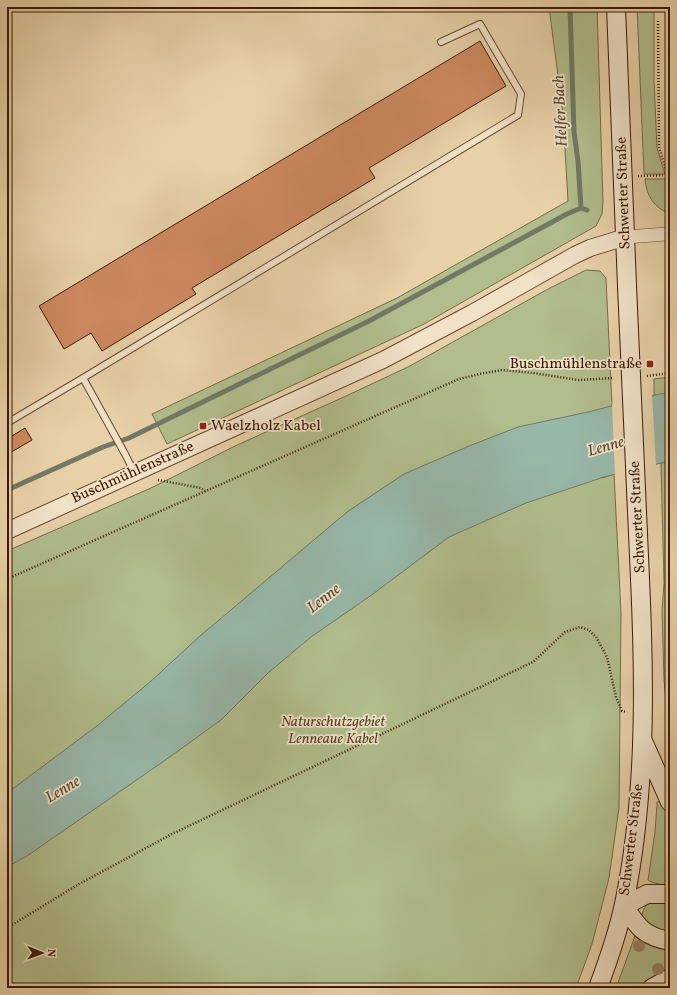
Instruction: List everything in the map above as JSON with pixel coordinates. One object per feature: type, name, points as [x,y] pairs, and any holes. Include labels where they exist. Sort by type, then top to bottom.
[{"type":"main road","name":"Schwerter Straße","points":[[598,988],[624,906],[635,834],[642,739],[644,672],[616,7]]},
{"type":"main road","points":[[642,739],[670,802]]},
{"type":"main road","points":[[670,894],[647,894],[624,906],[639,929],[649,935],[670,941]]},
{"type":"main road","points":[[652,988],[670,978]]},
{"type":"street","points":[[626,237],[666,234],[670,236]]},
{"type":"street","name":"Buschmühlenstraße","points":[[7,531],[383,360],[472,313],[575,255],[590,248],[626,237]]},
{"type":"lane","points":[[669,7],[670,22]]},
{"type":"lane","points":[[7,423],[518,115],[521,94],[480,24],[441,42]]},
{"type":"lane","points":[[83,378],[126,454],[141,470]]},
{"type":"path","points":[[658,15],[657,76],[659,147],[670,183]]},
{"type":"path","points":[[644,176],[668,175]]},
{"type":"path","points":[[7,579],[459,379],[502,370],[579,380],[615,378]]},
{"type":"path","points":[[645,376],[670,373]]},
{"type":"path","points":[[141,470],[159,481],[201,488],[206,491]]},
{"type":"path","points":[[7,928],[79,884],[172,834],[533,662],[565,632],[580,627],[590,630],[593,633],[607,657],[616,697],[622,711],[643,714]]},
{"type":"green space","points":[[549,7],[597,7],[603,202],[602,214],[596,226],[424,324],[167,444],[152,414],[397,298],[568,201],[563,114]]},
{"type":"green space","points":[[637,7],[654,7],[654,81],[657,148],[665,174],[644,174]]},
{"type":"green space","points":[[645,179],[666,179],[670,189],[670,214],[655,205],[649,196]]},
{"type":"green space","name":"Naturschutzgebiet Lenneaue Kabel","points":[[586,270],[600,271],[606,278],[612,406],[599,410],[602,478],[614,474],[621,613],[619,808],[609,878],[592,944],[576,988],[7,988],[7,551],[151,488],[235,446],[408,367],[548,289]]},
{"type":"green space","points":[[670,377],[670,393],[654,396],[654,379]]},
{"type":"green space","points":[[670,462],[670,744],[664,680],[662,611],[664,583],[661,463]]},
{"type":"green space","points":[[661,801],[664,803],[670,818],[670,887],[648,880],[655,832],[657,802]]},
{"type":"green space","points":[[670,900],[670,934],[656,930],[642,918],[645,907],[648,904]]},
{"type":"green space","points":[[635,936],[670,947],[670,970],[640,988],[616,988]]},
{"type":"water","name":"Lenne","points":[[670,393],[670,462],[604,477],[526,503],[449,537],[373,594],[311,637],[268,673],[221,720],[27,856],[7,867],[7,793],[98,725],[150,682],[200,636],[347,512],[404,474],[518,427],[588,412],[659,394]]},
{"type":"pier","points":[[652,394],[656,466],[615,476],[612,404]]},
{"type":"building","points":[[480,41],[506,86],[369,168],[375,178],[192,288],[196,294],[102,351],[91,333],[64,349],[39,306]]},
{"type":"building","points":[[25,428],[32,440],[8,454],[7,439]]},
{"type":"waterway","name":"Helfer Bach","points":[[570,7],[574,132],[578,161],[581,208],[587,210]]},
{"type":"waterway","points":[[7,490],[103,447],[129,438],[369,321],[567,214],[581,208]]},
{"type":"place","name":"Buschmühlenstraße","points":[[650,364]]},
{"type":"place","name":"Waelzholz Kabel","points":[[203,426]]}]
